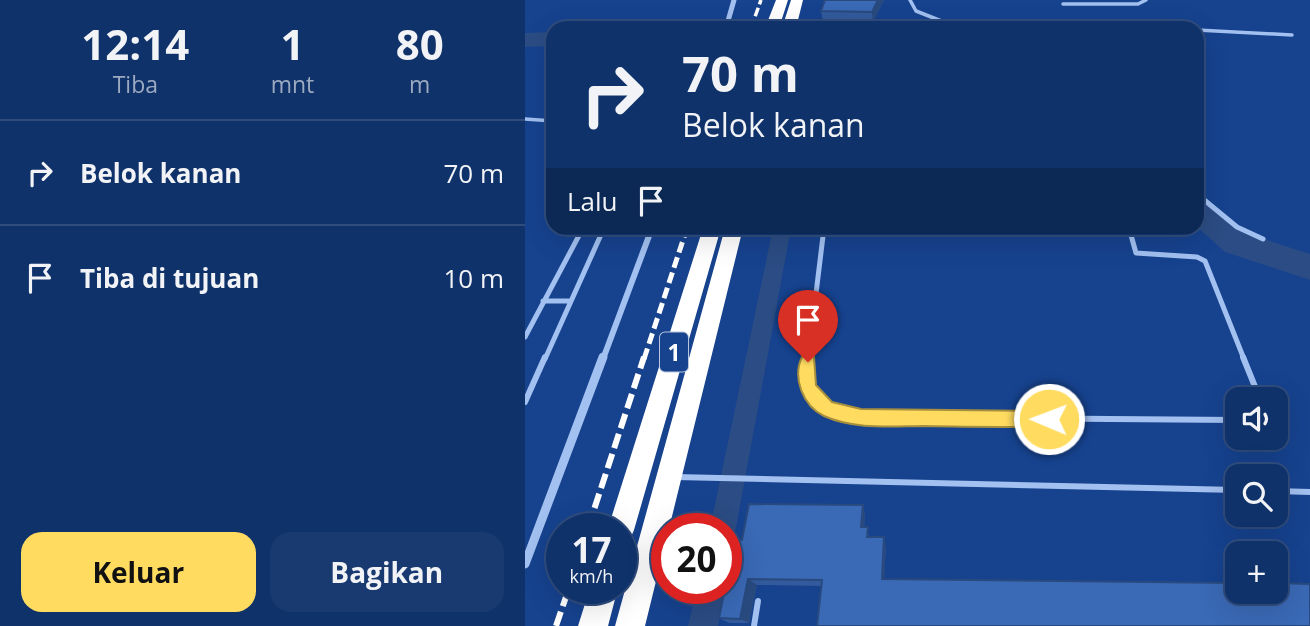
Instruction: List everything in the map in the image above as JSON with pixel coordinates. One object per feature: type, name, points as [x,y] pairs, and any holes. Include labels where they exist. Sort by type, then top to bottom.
[{"type":"highway","points":[[774,21],[782,0]]},
{"type":"highway","points":[[792,21],[797,0]]},
{"type":"highway","name":"1","points":[[630,626],[652,477],[710,235]]},
{"type":"highway","name":"1","points":[[631,513],[652,477],[732,235]]},
{"type":"highway","points":[[593,626],[599,604]]},
{"type":"street","points":[[728,21],[734,0]]},
{"type":"street","points":[[525,564],[649,235]]},
{"type":"lane","points":[[910,0],[912,7],[924,15],[943,21]]},
{"type":"lane","points":[[1063,4],[1138,4],[1146,0]]},
{"type":"lane","points":[[1204,30],[1292,35]]},
{"type":"lane","points":[[525,119],[546,120]]},
{"type":"lane","points":[[1204,200],[1237,227],[1263,239]]},
{"type":"lane","points":[[525,337],[579,235]]},
{"type":"lane","points":[[525,402],[601,235]]},
{"type":"lane","points":[[823,235],[809,337],[807,386],[816,400],[828,409],[861,417],[1225,420]]},
{"type":"lane","points":[[1131,235],[1136,253],[1197,257],[1205,261],[1254,387]]},
{"type":"lane","points":[[543,301],[571,301]]},
{"type":"lane","points":[[652,477],[1225,490]]},
{"type":"lane","points":[[1288,491],[1310,492]]},
{"type":"lane","points":[[754,626],[758,601]]},
{"type":"building","points":[[825,0],[878,0],[872,12],[821,11]]},
{"type":"building","points":[[749,504],[863,505],[861,527],[868,527],[867,537],[884,537],[882,579],[1225,583],[1225,604],[1288,604],[1288,583],[1310,584],[1310,626],[817,626],[822,580],[748,579],[740,619],[719,618],[722,604],[742,604],[742,540]]},
{"type":"waterway","points":[[525,40],[546,39]]},
{"type":"waterway","points":[[1204,215],[1237,243],[1310,267]]},
{"type":"waterway","points":[[726,513],[781,235]]},
{"type":"waterway","points":[[703,626],[708,604]]},
{"type":"railway","points":[[754,21],[761,0]]},
{"type":"railway","points":[[644,359],[685,235]]},
{"type":"railway","points":[[593,513],[644,357]]},
{"type":"railway","points":[[556,626],[564,604]]},
{"type":"route","points":[[808,362],[807,386],[816,400],[828,409],[861,417],[1049,419]]}]
